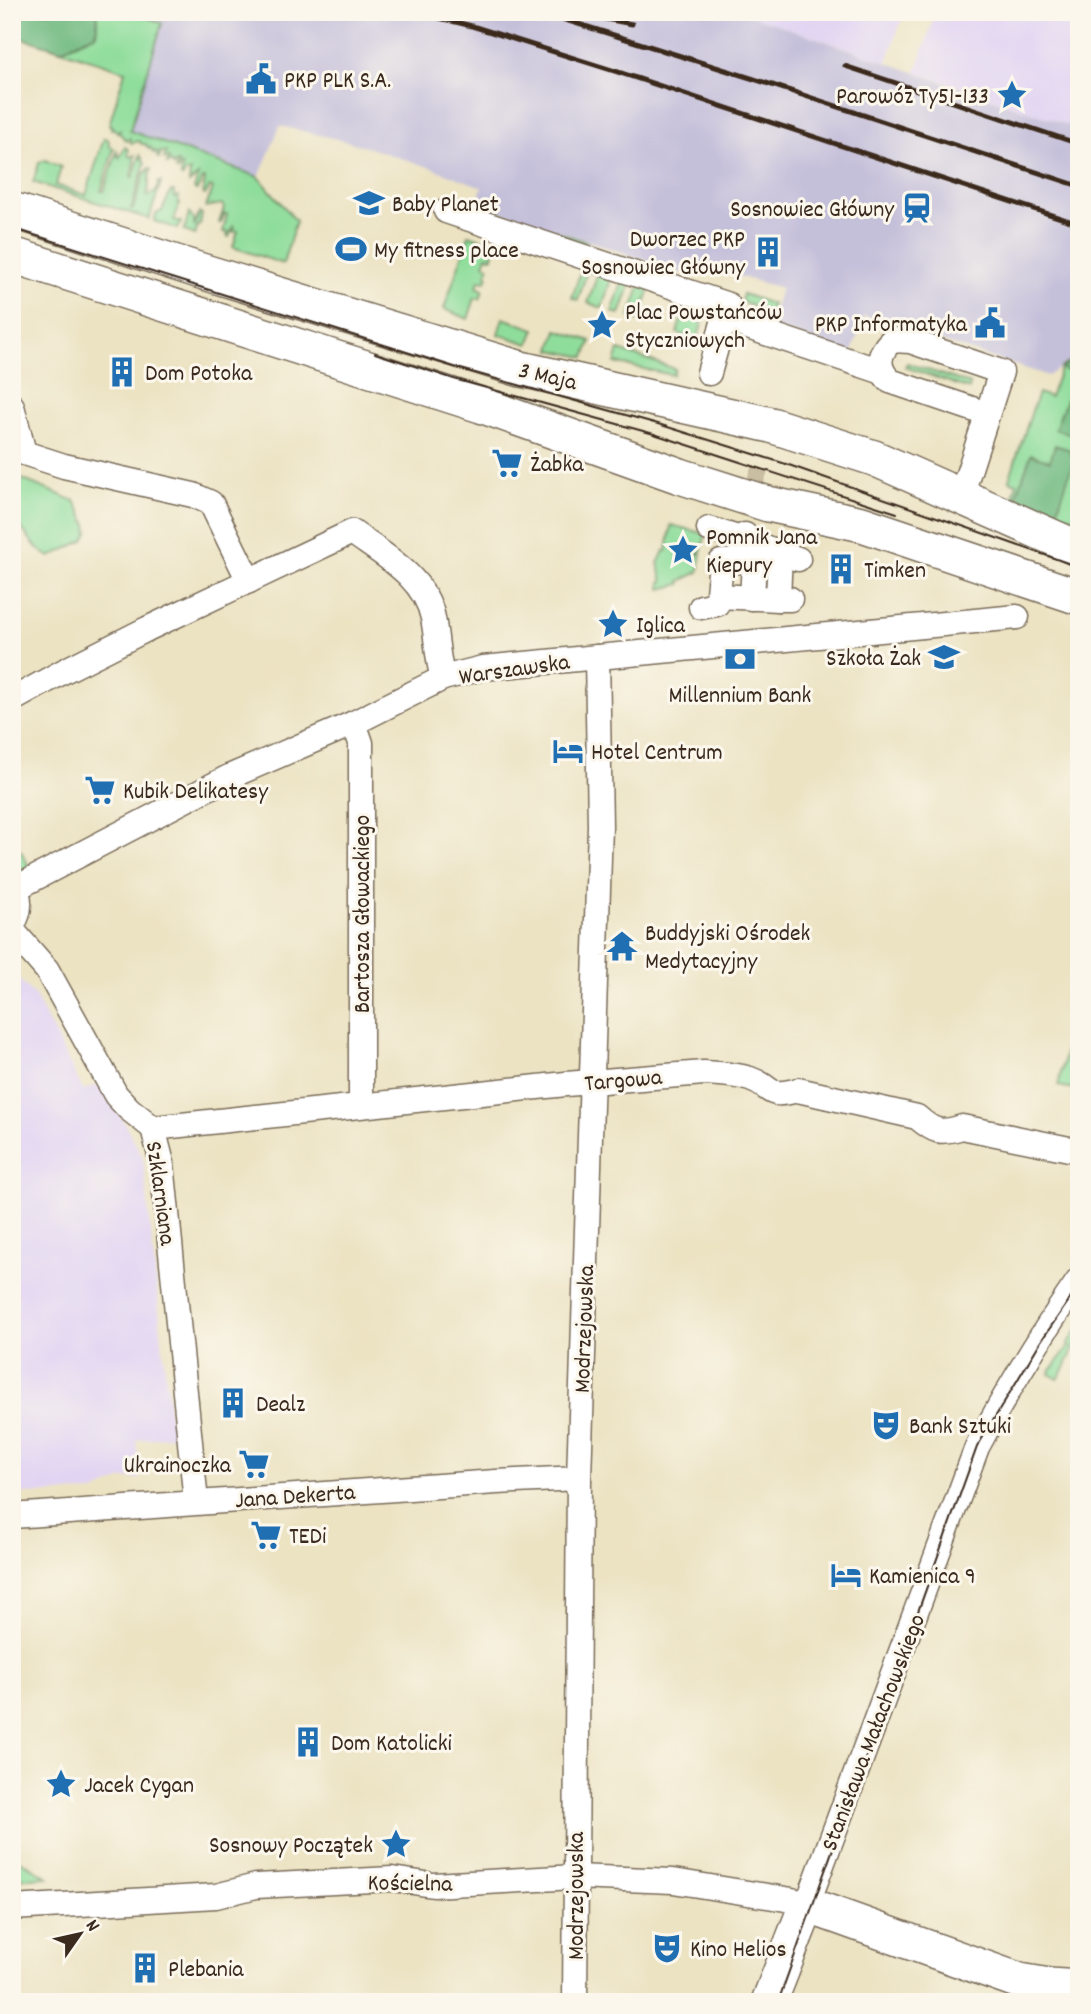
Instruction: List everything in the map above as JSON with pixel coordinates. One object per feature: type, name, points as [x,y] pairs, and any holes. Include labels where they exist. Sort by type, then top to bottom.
[{"type":"main road","name":"3 Maja","points":[[12,210],[521,369],[771,425],[874,458],[1079,549]]},
{"type":"main road","name":"3 Maja","points":[[12,255],[481,405],[768,504],[862,524],[1079,597]]},
{"type":"main road","points":[[807,1905],[1020,1981],[1079,1988]]},
{"type":"main road","name":"Stanisława Małachowskiego","points":[[769,2002],[807,1905]]},
{"type":"street","points":[[446,211],[729,305],[709,373]]},
{"type":"street","points":[[724,319],[883,372]]},
{"type":"street","points":[[961,496],[1001,372],[900,339],[892,340],[885,346],[880,356],[883,372],[890,381],[987,414]]},
{"type":"street","points":[[12,406],[24,453],[64,466],[193,495],[211,503],[249,581]]},
{"type":"street","points":[[709,528],[746,550],[786,558],[784,599],[752,598],[717,602],[721,562],[746,550]]},
{"type":"street","points":[[12,700],[66,670],[352,532],[408,573],[420,589],[432,615],[443,678]]},
{"type":"street","points":[[746,550],[752,598]]},
{"type":"street","name":"Warszawska","points":[[14,885],[229,777],[354,723],[443,678],[483,668],[1017,617]]},
{"type":"street","name":"Modrzejowska","points":[[575,2002],[579,1478],[600,826],[597,657]]},
{"type":"street","name":"Bartosza Głowackiego","points":[[354,723],[361,743],[361,1105]]},
{"type":"street","points":[[12,928],[19,909],[14,885]]},
{"type":"street","name":"Szklarniana","points":[[12,928],[47,970],[116,1095],[153,1128],[162,1163],[196,1502]]},
{"type":"street","name":"Targowa","points":[[153,1128],[591,1082],[704,1073],[726,1074],[753,1080],[767,1091],[782,1095],[798,1090],[918,1117],[931,1129],[946,1132],[962,1127],[1079,1152]]},
{"type":"street","name":"Stanisława Małachowskiego","points":[[807,1905],[977,1447],[1007,1390],[1043,1331],[1079,1280]]},
{"type":"street","name":"Jana Dekerta","points":[[12,1516],[579,1478]]},
{"type":"street","name":"Kościelna","points":[[12,1908],[216,1896],[256,1886],[392,1879],[433,1885],[575,1877],[673,1881],[792,1900],[807,1905]]},
{"type":"shaded area","points":[[132,12],[741,12],[1079,129],[1079,355],[1048,376],[864,316],[851,355],[770,326],[781,288],[707,268],[685,274],[477,203],[482,187],[350,142],[280,126],[259,177],[129,131],[162,23]]},
{"type":"shaded area","points":[[741,12],[904,12],[887,62]]},
{"type":"shaded area","points":[[936,12],[1079,12],[1079,129],[916,72]]},
{"type":"shaded area","points":[[12,972],[35,996],[83,1090],[103,1083],[143,1158],[172,1436],[136,1440],[140,1479],[123,1479],[94,1492],[12,1494]]},
{"type":"green space","points":[[12,12],[98,12],[96,34],[61,50],[12,35]]},
{"type":"green space","points":[[98,12],[132,12],[162,23],[130,131],[259,177],[296,221],[283,264],[233,247],[238,231],[233,232],[233,226],[229,237],[228,232],[223,232],[227,214],[224,214],[219,223],[224,208],[222,204],[206,207],[213,188],[210,187],[205,195],[203,194],[205,179],[197,190],[194,189],[198,176],[189,183],[190,171],[181,177],[182,166],[180,165],[178,171],[178,162],[174,166],[171,162],[167,164],[169,158],[164,159],[166,152],[161,152],[159,158],[158,152],[153,153],[154,150],[149,149],[146,144],[141,144],[140,141],[131,143],[130,138],[127,141],[119,133],[120,130],[117,132],[111,129],[112,126],[109,125],[125,71],[61,50],[96,34]]},
{"type":"green space","points":[[104,138],[108,139],[110,147],[114,148],[101,191],[104,191],[117,151],[119,158],[125,147],[129,150],[130,157],[135,155],[131,177],[140,155],[145,163],[131,209],[149,168],[147,196],[156,192],[161,182],[149,219],[33,182],[39,163],[45,160],[61,167],[56,185],[86,195]]},
{"type":"green space","points":[[171,191],[174,191],[174,198],[179,196],[180,203],[174,220],[181,222],[178,229],[154,221]]},
{"type":"green space","points":[[482,207],[587,242],[585,250],[479,214]]},
{"type":"green space","points":[[189,213],[194,220],[194,227],[199,213],[202,214],[195,235],[184,231]]},
{"type":"green space","points":[[469,235],[495,244],[493,257],[487,256],[484,264],[489,266],[486,281],[479,280],[477,287],[483,290],[480,299],[475,298],[468,319],[444,309]]},
{"type":"green space","points":[[582,267],[588,268],[578,300],[572,298]]},
{"type":"green space","points":[[598,272],[612,276],[602,308],[588,303]]},
{"type":"green space","points":[[623,280],[631,283],[620,314],[612,312]]},
{"type":"green space","points":[[640,286],[650,289],[639,321],[630,317]]},
{"type":"green space","points":[[743,294],[772,304],[769,312],[741,302]]},
{"type":"green space","points":[[687,301],[707,308],[697,340],[677,333]]},
{"type":"green space","points":[[503,318],[535,329],[529,344],[498,334]]},
{"type":"green space","points":[[557,330],[591,341],[585,357],[551,350]]},
{"type":"green space","points":[[619,350],[675,369],[673,375],[615,363]]},
{"type":"green space","points":[[1079,355],[1079,519],[1012,499],[1017,483],[1009,480],[1038,393],[1050,397],[1061,368]]},
{"type":"green space","points":[[1079,355],[1079,378],[1061,368]]},
{"type":"green space","points":[[907,363],[970,384],[969,389],[905,367]]},
{"type":"green space","points":[[1067,398],[1079,403],[1079,438],[1055,429]]},
{"type":"green space","points":[[1055,445],[1068,449],[1074,459],[1058,509],[1016,497],[1031,454],[1050,461]]},
{"type":"green space","points":[[12,475],[75,501],[87,524],[88,532],[84,540],[50,557],[39,550],[12,519]]},
{"type":"green space","points":[[671,525],[706,534],[701,552],[688,551],[689,548],[681,545],[677,553],[686,557],[688,553],[701,554],[699,572],[680,581],[681,584],[661,589],[663,581],[658,563],[664,551],[667,551]]},
{"type":"green space","points":[[12,847],[21,851],[31,870],[12,868]]},
{"type":"green space","points":[[1079,995],[1079,1090],[1058,1086]]},
{"type":"green space","points":[[1078,1329],[1079,1344],[1076,1343],[1058,1379],[1050,1374],[1051,1370]]},
{"type":"green space","points":[[12,1855],[48,1877],[12,1879]]},
{"type":"tunnel","points":[[748,476],[764,482]]},
{"type":"tram line","points":[[12,228],[461,369],[658,424],[786,464],[1079,567]]},
{"type":"tram line","points":[[375,353],[454,379],[654,434],[897,513]]},
{"type":"tram line","points":[[778,2002],[977,1447],[1041,1341],[1079,1286]]},
{"type":"railway","points":[[415,12],[472,26],[618,72],[1079,224]]},
{"type":"railway","points":[[540,12],[1079,186]]},
{"type":"railway","points":[[569,12],[632,24]]},
{"type":"railway","points":[[845,66],[1079,144]]},
{"type":"place","name":"PKP PLK S.A.","points":[[261,79]]},
{"type":"place","name":"Parowóz Ty51-133","points":[[1012,95]]},
{"type":"place","name":"Baby Planet","points":[[369,203]]},
{"type":"place","name":"Sosnowiec Główny","points":[[917,208]]},
{"type":"place","name":"My fitness place","points":[[351,249]]},
{"type":"place","name":"Dworzec PKP Sosnowiec Główny","points":[[768,252]]},
{"type":"place","name":"PKP Informatyka","points":[[990,323]]},
{"type":"place","name":"Plac Powstańców Styczniowych","points":[[602,325]]},
{"type":"place","name":"Dom Potoka","points":[[122,372]]},
{"type":"place","name":"Żabka","points":[[507,463]]},
{"type":"place","name":"Pomnik Jana Kiepury","points":[[683,550]]},
{"type":"place","name":"Timken","points":[[841,569]]},
{"type":"place","name":"Iglica","points":[[613,624]]},
{"type":"place","name":"Szkoła Żak","points":[[944,657]]},
{"type":"place","name":"Millennium Bank","points":[[740,659]]},
{"type":"place","name":"Hotel Centrum","points":[[568,751]]},
{"type":"place","name":"Kubik Delikatesy","points":[[100,790]]},
{"type":"place","name":"Buddyjski Ośrodek Medytacyjny","points":[[622,946]]},
{"type":"place","name":"Dealz","points":[[233,1403]]},
{"type":"place","name":"Bank Sztuki","points":[[886,1425]]},
{"type":"place","name":"Ukrainoczka","points":[[254,1464]]},
{"type":"place","name":"TEDi","points":[[266,1535]]},
{"type":"place","name":"Kamienica 9","points":[[846,1575]]},
{"type":"place","name":"Dom Katolicki","points":[[308,1742]]},
{"type":"place","name":"Jacek Cygan","points":[[61,1784]]},
{"type":"place","name":"Sosnowy Początek","points":[[396,1844]]},
{"type":"place","name":"Kino Helios","points":[[667,1948]]},
{"type":"place","name":"Plebania","points":[[145,1968]]}]
